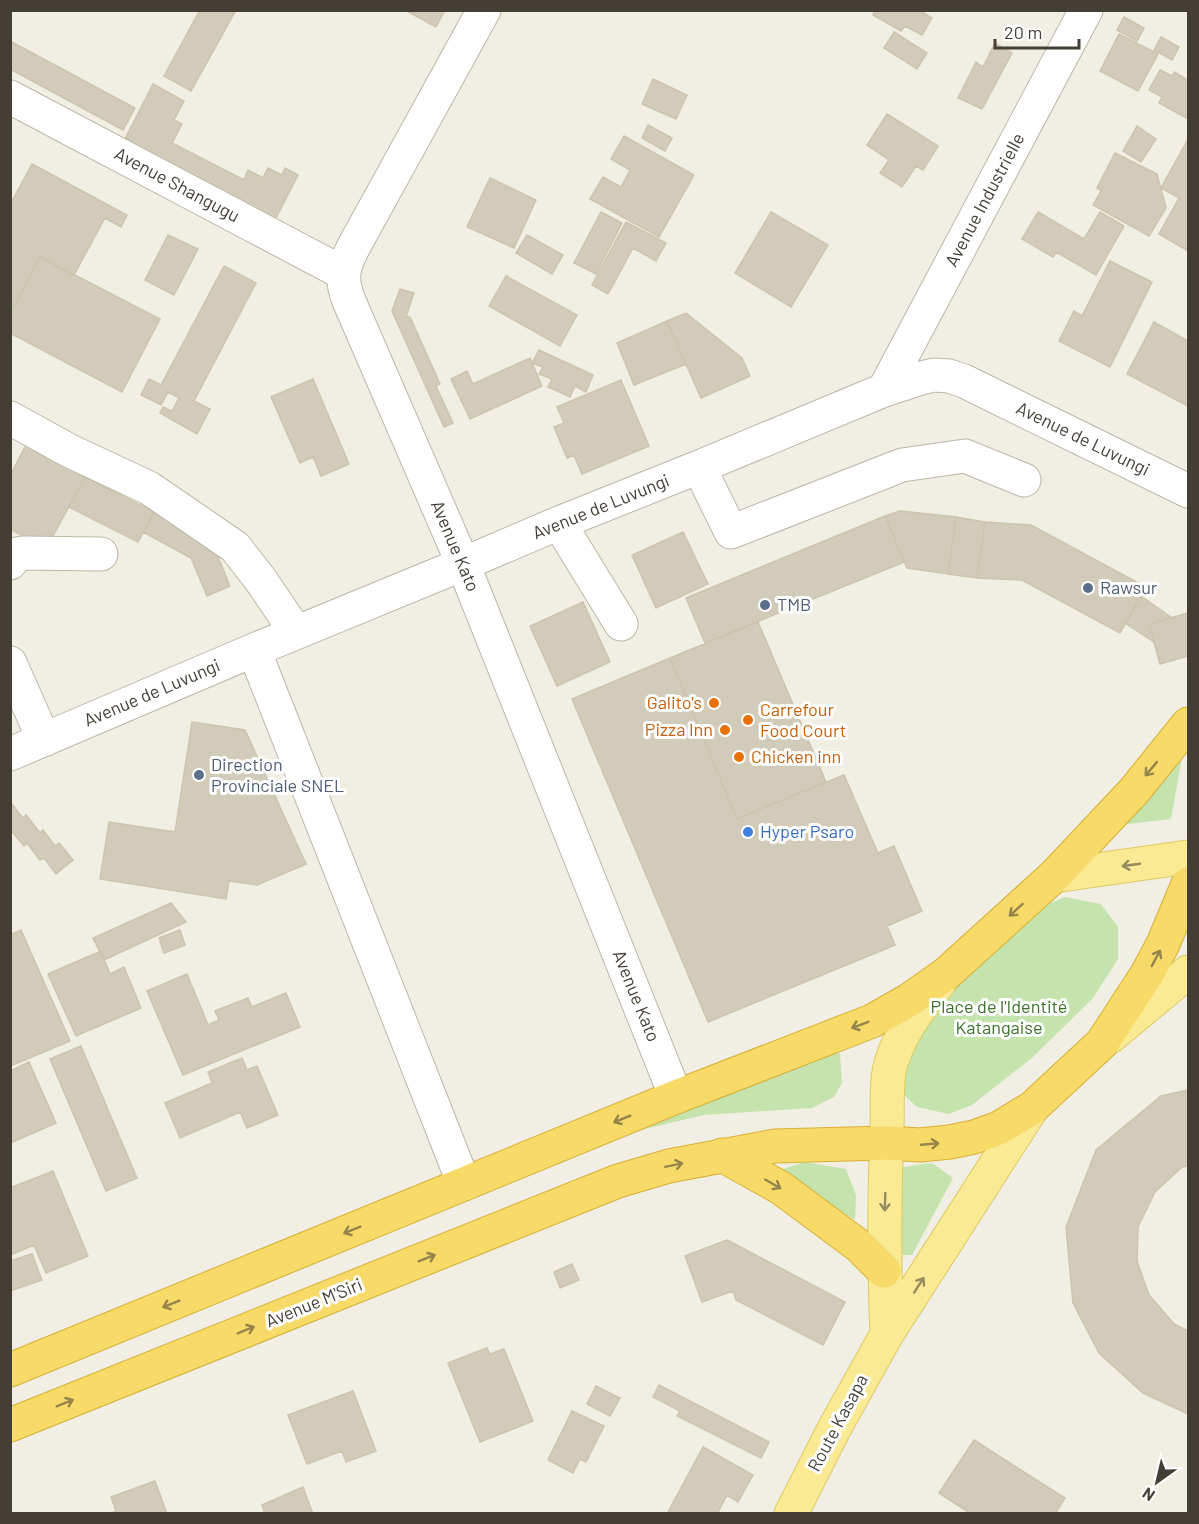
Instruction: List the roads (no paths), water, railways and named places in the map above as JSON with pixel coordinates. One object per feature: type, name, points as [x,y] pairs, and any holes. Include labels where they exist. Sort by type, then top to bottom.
[{"type":"highway","points":[[10,1370],[676,1096],[872,1021],[909,1000],[946,974],[1054,876],[1134,790],[1188,724]]},
{"type":"highway","points":[[722,1155],[775,1146],[950,1142],[999,1128],[1032,1108],[1102,1043],[1147,974],[1167,935],[1188,884]]},
{"type":"highway","points":[[722,1155],[781,1188],[859,1246],[884,1271]]},
{"type":"highway","name":"Avenue M'Siri","points":[[10,1425],[618,1181],[669,1166],[722,1155]]},
{"type":"main road","points":[[1054,876],[1188,857]]},
{"type":"main road","points":[[1102,1043],[1188,972]]},
{"type":"main road","points":[[887,1334],[884,1271],[886,1143],[891,1062],[912,1017],[946,974]]},
{"type":"main road","points":[[887,1334],[1032,1108]]},
{"type":"main road","name":"Route Kasapa","points":[[791,1514],[834,1429],[887,1334]]},
{"type":"street","points":[[343,273],[354,246],[484,10]]},
{"type":"street","name":"Avenue Industrielle","points":[[884,390],[1086,10]]},
{"type":"street","name":"Avenue Shangugu","points":[[10,98],[343,273]]},
{"type":"street","name":"Avenue Kato","points":[[343,273],[343,284],[349,301],[463,564],[676,1096]]},
{"type":"street","name":"Avenue de Luvungi","points":[[10,754],[559,523],[884,390],[934,375],[950,376],[981,389],[1188,490]]},
{"type":"street","points":[[10,418],[70,451],[149,488],[235,547],[261,579],[296,632]]},
{"type":"street","points":[[699,467],[731,532],[902,465],[965,456],[1024,480]]},
{"type":"street","points":[[559,523],[621,624]]},
{"type":"street","points":[[13,556],[24,553],[101,554]]},
{"type":"street","points":[[254,650],[464,1184]]},
{"type":"street","points":[[10,663],[44,740]]},
{"type":"place","name":"Rawsur","points":[[1088,588]]},
{"type":"place","name":"TMB","points":[[765,605]]},
{"type":"place","name":"Galito's","points":[[714,703]]},
{"type":"place","name":"Carrefour Food Court","points":[[748,720]]},
{"type":"place","name":"Pizza Inn","points":[[725,730]]},
{"type":"place","name":"Chicken inn","points":[[739,757]]},
{"type":"place","name":"Direction Provinciale SNEL","points":[[199,775]]},
{"type":"place","name":"Hyper Psaro","points":[[748,832]]},
{"type":"park label","name":"Place de l'Identité Katangaise","points":[[999,1017]]}]
